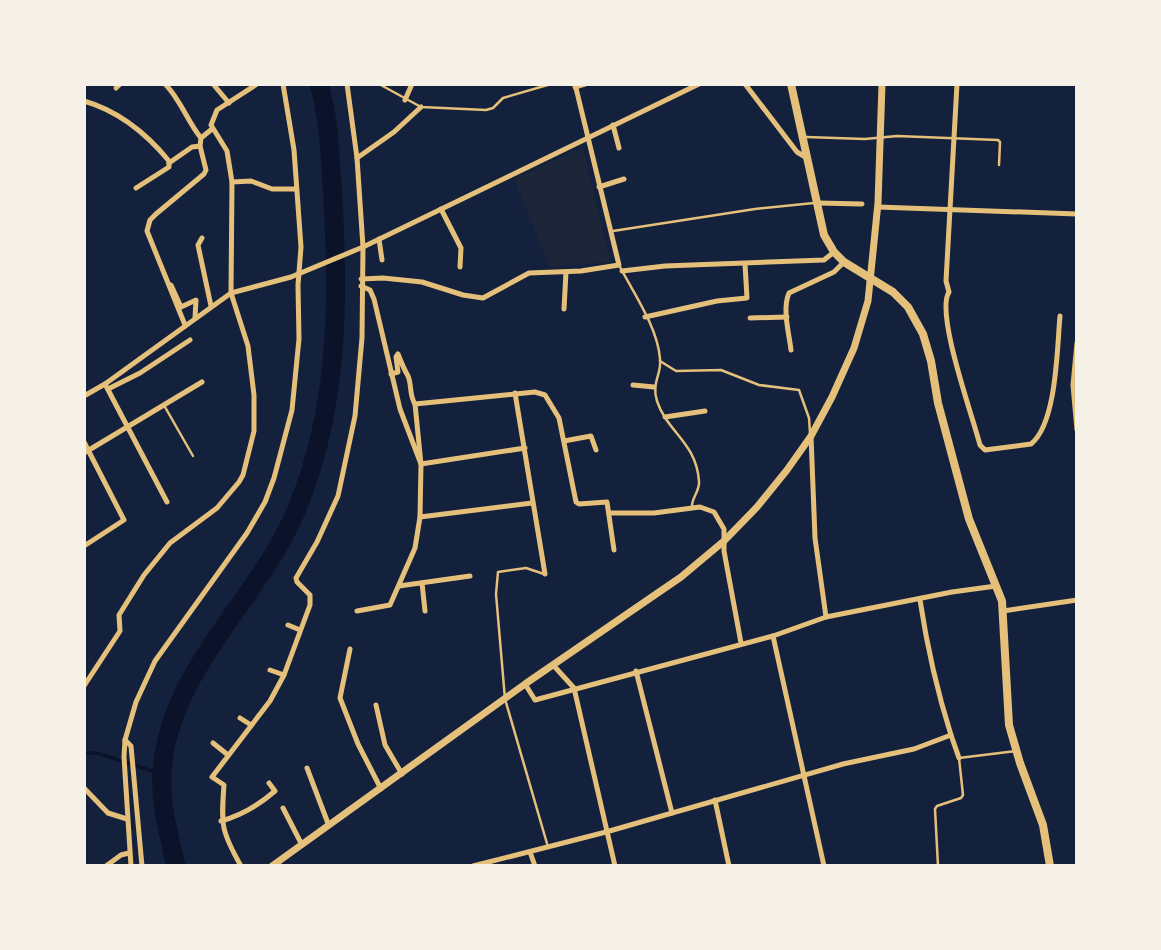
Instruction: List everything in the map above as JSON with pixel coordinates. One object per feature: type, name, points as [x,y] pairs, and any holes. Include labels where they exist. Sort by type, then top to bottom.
[{"type":"main road","points":[[791,84],[824,234],[834,252],[844,262],[892,292],[908,307],[923,334],[969,519],[1002,601],[1009,725],[1042,825],[1050,866]]},
{"type":"street","points":[[165,84],[176,95],[201,138],[200,146],[206,170],[150,220],[147,231],[185,325]]},
{"type":"street","points":[[213,84],[229,103]]},
{"type":"street","points":[[84,686],[120,631],[119,615],[144,575],[170,543],[216,508],[243,475],[254,431],[254,396],[248,346],[231,293],[232,182],[227,151],[212,130],[212,120],[217,110],[257,84]]},
{"type":"street","points":[[131,866],[124,757],[125,740],[136,702],[155,661],[247,533],[265,502],[292,410],[297,376],[300,230],[294,150],[283,84]]},
{"type":"street","points":[[241,866],[228,844],[221,821],[225,785],[212,777],[270,701],[284,675],[310,605],[310,595],[296,578],[317,542],[338,496],[355,416],[362,338],[361,282],[357,158],[347,84]]},
{"type":"street","points":[[405,100],[412,84]]},
{"type":"street","points":[[585,84],[575,86],[620,268]]},
{"type":"street","points":[[106,387],[195,317],[231,293],[301,273],[360,248],[699,84]]},
{"type":"street","points":[[745,84],[797,152],[807,158]]},
{"type":"street","points":[[272,866],[284,863],[302,845],[525,684],[681,576],[724,541],[757,506],[811,436],[854,348],[868,302],[878,207],[883,84]]},
{"type":"street","points":[[957,84],[946,281],[950,289],[944,305],[953,351],[980,445],[985,450],[1031,443],[1037,439],[1050,401],[1060,316]]},
{"type":"street","points":[[84,101],[108,108],[154,142],[169,163]]},
{"type":"street","points":[[357,158],[394,132],[421,107]]},
{"type":"street","points":[[614,125],[619,148]]},
{"type":"street","points":[[201,138],[212,130]]},
{"type":"street","points":[[135,188],[169,167],[169,163],[191,147],[200,146]]},
{"type":"street","points":[[599,187],[624,179]]},
{"type":"street","points":[[232,182],[251,181],[272,189],[295,188]]},
{"type":"street","points":[[818,203],[862,204]]},
{"type":"street","points":[[878,207],[1077,214]]},
{"type":"street","points":[[441,209],[461,248],[460,267]]},
{"type":"street","points":[[202,238],[198,245],[211,306]]},
{"type":"street","points":[[379,239],[382,260]]},
{"type":"street","points":[[361,282],[383,278],[422,282],[463,295],[483,298],[523,274],[824,260],[834,252]]},
{"type":"street","points":[[791,350],[787,297],[789,293],[834,272],[844,262]]},
{"type":"street","points":[[645,317],[717,301],[747,298],[745,264]]},
{"type":"street","points":[[564,309],[566,272]]},
{"type":"street","points":[[361,282],[370,290],[374,299],[391,374],[414,450],[421,464]]},
{"type":"street","points":[[172,285],[181,307],[196,300],[195,317]]},
{"type":"street","points":[[750,318],[788,317]]},
{"type":"street","points":[[84,396],[140,373],[190,340]]},
{"type":"street","points":[[1077,343],[1073,385],[1077,430]]},
{"type":"street","points":[[357,611],[390,605],[415,548],[420,517],[421,464],[415,404],[411,398],[408,376],[402,370],[398,354],[398,372],[391,374]]},
{"type":"street","points":[[86,452],[202,382]]},
{"type":"street","points":[[633,385],[654,387]]},
{"type":"street","points":[[106,387],[167,502]]},
{"type":"street","points":[[415,404],[515,393],[534,392],[545,395],[559,418],[576,502],[579,504],[604,501],[608,504],[614,550]]},
{"type":"street","points":[[515,393],[545,574]]},
{"type":"street","points":[[665,417],[705,411]]},
{"type":"street","points":[[564,442],[591,436],[596,450]]},
{"type":"street","points":[[811,436],[815,538],[825,617]]},
{"type":"street","points":[[84,442],[86,452],[124,520],[85,544]]},
{"type":"street","points":[[421,464],[525,448]]},
{"type":"street","points":[[420,517],[532,503]]},
{"type":"street","points":[[609,513],[662,513],[692,508],[714,512],[723,525],[725,556],[741,643]]},
{"type":"street","points":[[398,586],[470,576]]},
{"type":"street","points":[[422,583],[425,611]]},
{"type":"street","points":[[525,684],[535,700],[773,636],[825,617],[996,586]]},
{"type":"street","points":[[920,600],[938,694],[959,758]]},
{"type":"street","points":[[1003,611],[1077,600]]},
{"type":"street","points":[[288,625],[300,630]]},
{"type":"street","points":[[773,636],[824,866]]},
{"type":"street","points":[[350,649],[340,698],[358,744],[381,789]]},
{"type":"street","points":[[554,666],[573,688],[615,866]]},
{"type":"street","points":[[270,670],[284,675]]},
{"type":"street","points":[[636,671],[671,813]]},
{"type":"street","points":[[376,705],[385,745],[402,774]]},
{"type":"street","points":[[240,718],[251,725]]},
{"type":"street","points":[[473,866],[606,832],[803,774],[914,749],[951,736]]},
{"type":"street","points":[[125,740],[131,746],[142,866]]},
{"type":"street","points":[[213,744],[228,755]]},
{"type":"street","points":[[307,768],[329,826]]},
{"type":"street","points":[[221,821],[239,816],[270,795],[275,791],[269,783]]},
{"type":"street","points":[[84,788],[108,813],[127,819]]},
{"type":"street","points":[[715,800],[728,866]]},
{"type":"street","points":[[283,808],[302,845]]},
{"type":"street","points":[[530,852],[535,866]]},
{"type":"street","points":[[106,866],[121,855],[129,853]]},
{"type":"lane","points":[[379,84],[421,107],[493,108],[503,98],[551,84]]},
{"type":"lane","points":[[803,138],[998,140],[999,165]]},
{"type":"lane","points":[[610,232],[755,209],[818,203]]},
{"type":"lane","points":[[620,268],[656,338],[660,360],[654,387],[656,400],[665,417],[688,444],[695,464],[700,482],[691,501],[692,508]]},
{"type":"lane","points":[[660,360],[676,371],[721,370],[759,385],[799,390],[809,418],[811,436]]},
{"type":"lane","points":[[165,406],[193,456]]},
{"type":"lane","points":[[545,574],[526,568],[498,572],[496,594],[505,699],[548,847]]},
{"type":"lane","points":[[938,866],[935,809],[963,795],[957,761],[959,758],[1016,751]]},
{"type":"shaded area","points":[[583,147],[610,262],[550,267],[514,179]]},
{"type":"waterway","points":[[176,866],[162,796],[162,772],[168,735],[180,701],[197,669],[260,576],[296,511],[310,473],[328,397],[335,319],[335,239],[329,141],[319,84]]},
{"type":"waterway","points":[[84,753],[97,753],[161,774]]}]
